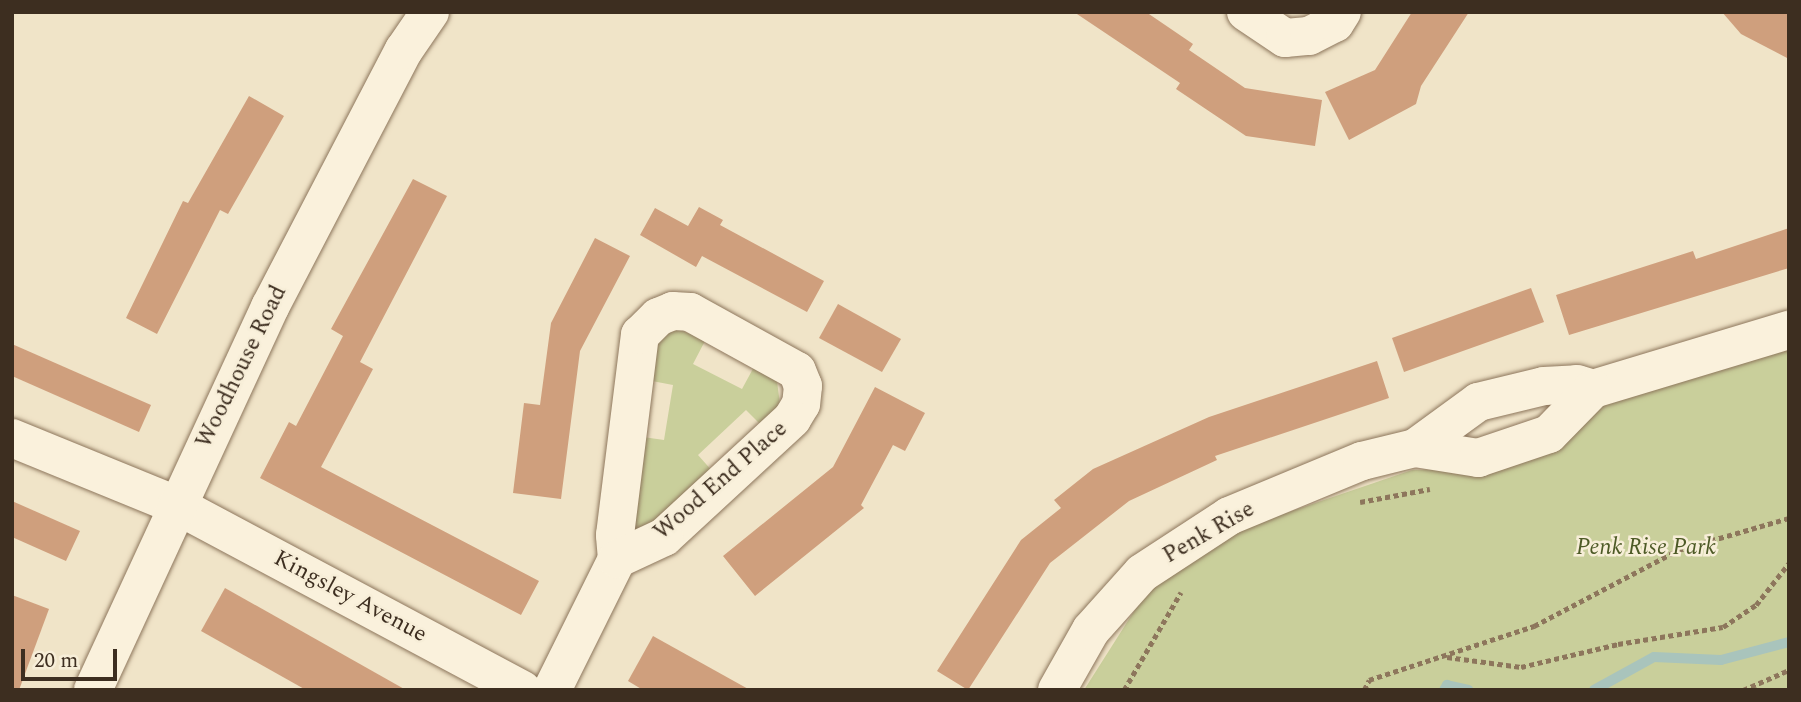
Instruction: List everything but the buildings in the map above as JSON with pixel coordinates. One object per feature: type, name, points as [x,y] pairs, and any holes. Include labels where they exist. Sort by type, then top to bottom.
[{"type":"street","name":"Woodhouse Road","points":[[93,690],[176,505],[270,307],[404,51],[430,12]]},
{"type":"street","points":[[1246,12],[1284,38],[1309,36],[1335,23],[1342,12]]},
{"type":"street","name":"Wood End Place","points":[[552,690],[617,559],[615,535],[640,335],[658,317],[673,311],[690,312],[797,371],[802,395],[792,419],[663,537],[617,559]]},
{"type":"street","name":"Penk Rise","points":[[1415,447],[1478,458],[1549,434],[1593,389],[1789,330]]},
{"type":"street","name":"Penk Rise","points":[[1057,690],[1091,630],[1142,573],[1229,516],[1362,461],[1415,447],[1478,402],[1544,386],[1577,384],[1593,389]]},
{"type":"street","name":"Kingsley Avenue","points":[[12,438],[176,505],[523,690]]},
{"type":"path","points":[[1355,503],[1434,488]]},
{"type":"path","points":[[1364,690],[1369,680],[1534,626],[1678,550],[1789,518]]},
{"type":"path","points":[[1443,657],[1521,667],[1618,643],[1723,627],[1756,606],[1789,563]]},
{"type":"path","points":[[1124,690],[1188,579]]},
{"type":"path","points":[[1743,690],[1789,670]]},
{"type":"green space","points":[[673,328],[706,339],[693,364],[742,389],[755,365],[776,374],[780,404],[762,426],[746,410],[698,455],[714,473],[645,533],[633,530],[643,437],[664,440],[673,385],[652,381],[656,338]]},
{"type":"green space","name":"Penk Rise Park","points":[[1789,347],[1789,690],[1084,690],[1150,586],[1233,531],[1412,470],[1475,468],[1600,402]]},
{"type":"waterway","points":[[1594,690],[1654,657],[1721,660],[1789,642]]},
{"type":"waterway","points":[[1444,690],[1447,685],[1468,690]]}]
